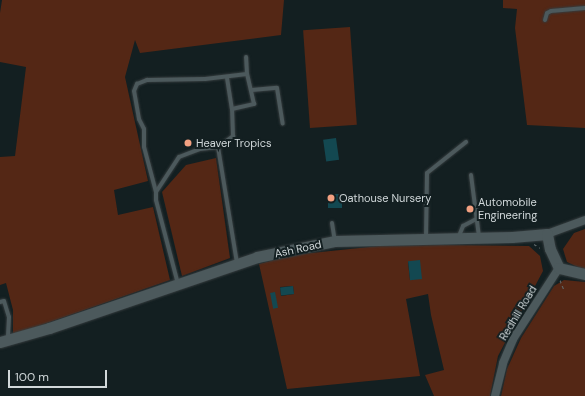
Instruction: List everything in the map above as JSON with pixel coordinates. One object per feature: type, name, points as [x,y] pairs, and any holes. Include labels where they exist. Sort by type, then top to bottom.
[{"type":"street","points":[[585,220],[547,234],[550,249],[558,270],[585,274]]},
{"type":"street","name":"Ash Road","points":[[4,341],[49,328],[257,257],[335,241],[479,238],[547,234]]},
{"type":"street","name":"Redhill Road","points":[[495,396],[503,363],[513,339],[558,270]]},
{"type":"lane","points":[[545,20],[547,13],[553,10],[585,8]]},
{"type":"lane","points":[[232,109],[254,104],[252,90],[247,74],[246,57]]},
{"type":"lane","points":[[178,284],[145,152],[144,129],[139,119],[134,96],[135,87],[140,82],[147,80],[227,78],[247,74]]},
{"type":"lane","points":[[156,192],[179,157],[200,149],[218,147],[233,136],[232,109],[227,78]]},
{"type":"lane","points":[[252,90],[277,88],[284,124]]},
{"type":"lane","points":[[426,239],[427,173],[466,142]]},
{"type":"lane","points":[[218,147],[237,264]]},
{"type":"lane","points":[[471,175],[479,238]]},
{"type":"lane","points":[[459,238],[463,226],[476,220]]},
{"type":"lane","points":[[332,222],[335,241]]},
{"type":"lane","points":[[0,302],[4,301],[9,317],[4,341]]},
{"type":"path","points":[[530,243],[542,249]]},
{"type":"path","points":[[558,270],[564,290]]},
{"type":"shaded area","points":[[2,0],[284,0],[281,35],[140,53],[135,40],[125,77],[148,181],[114,190],[118,215],[153,207],[170,280],[13,335],[13,310],[6,283],[0,285],[0,157],[15,156],[26,67],[0,62],[0,13]]},
{"type":"shaded area","points":[[503,0],[585,0],[585,128],[527,125],[515,28],[517,9],[503,8]]},
{"type":"shaded area","points":[[350,27],[357,125],[310,128],[303,30]]},
{"type":"shaded area","points":[[216,158],[230,258],[182,276],[162,192],[186,165]]},
{"type":"shaded area","points":[[585,229],[585,269],[582,269],[567,262],[563,249],[574,233]]},
{"type":"shaded area","points":[[379,246],[529,246],[540,256],[543,271],[498,356],[490,396],[434,396],[425,375],[444,370],[431,315],[428,294],[406,299],[420,376],[287,389],[259,264],[292,255]],"holes":[[[420,261],[410,280],[408,262]],[[293,286],[294,294],[281,296],[280,287]]]},
{"type":"shaded area","points":[[564,280],[585,282],[585,396],[501,396],[507,369],[521,338],[554,286]]},
{"type":"building","points":[[336,138],[339,160],[326,162],[323,140]]},
{"type":"building","points":[[328,194],[342,194],[342,208],[328,208]]},
{"type":"building","points":[[420,260],[422,279],[410,280],[408,261]]},
{"type":"building","points":[[293,286],[294,294],[281,296],[280,288]]},
{"type":"building","points":[[275,292],[278,308],[273,309],[270,293]]},
{"type":"place","name":"Heaver Tropics","points":[[188,143]]},
{"type":"place","name":"Oathouse Nursery","points":[[331,198]]},
{"type":"place","name":"Automobile Engineering","points":[[470,209]]}]
